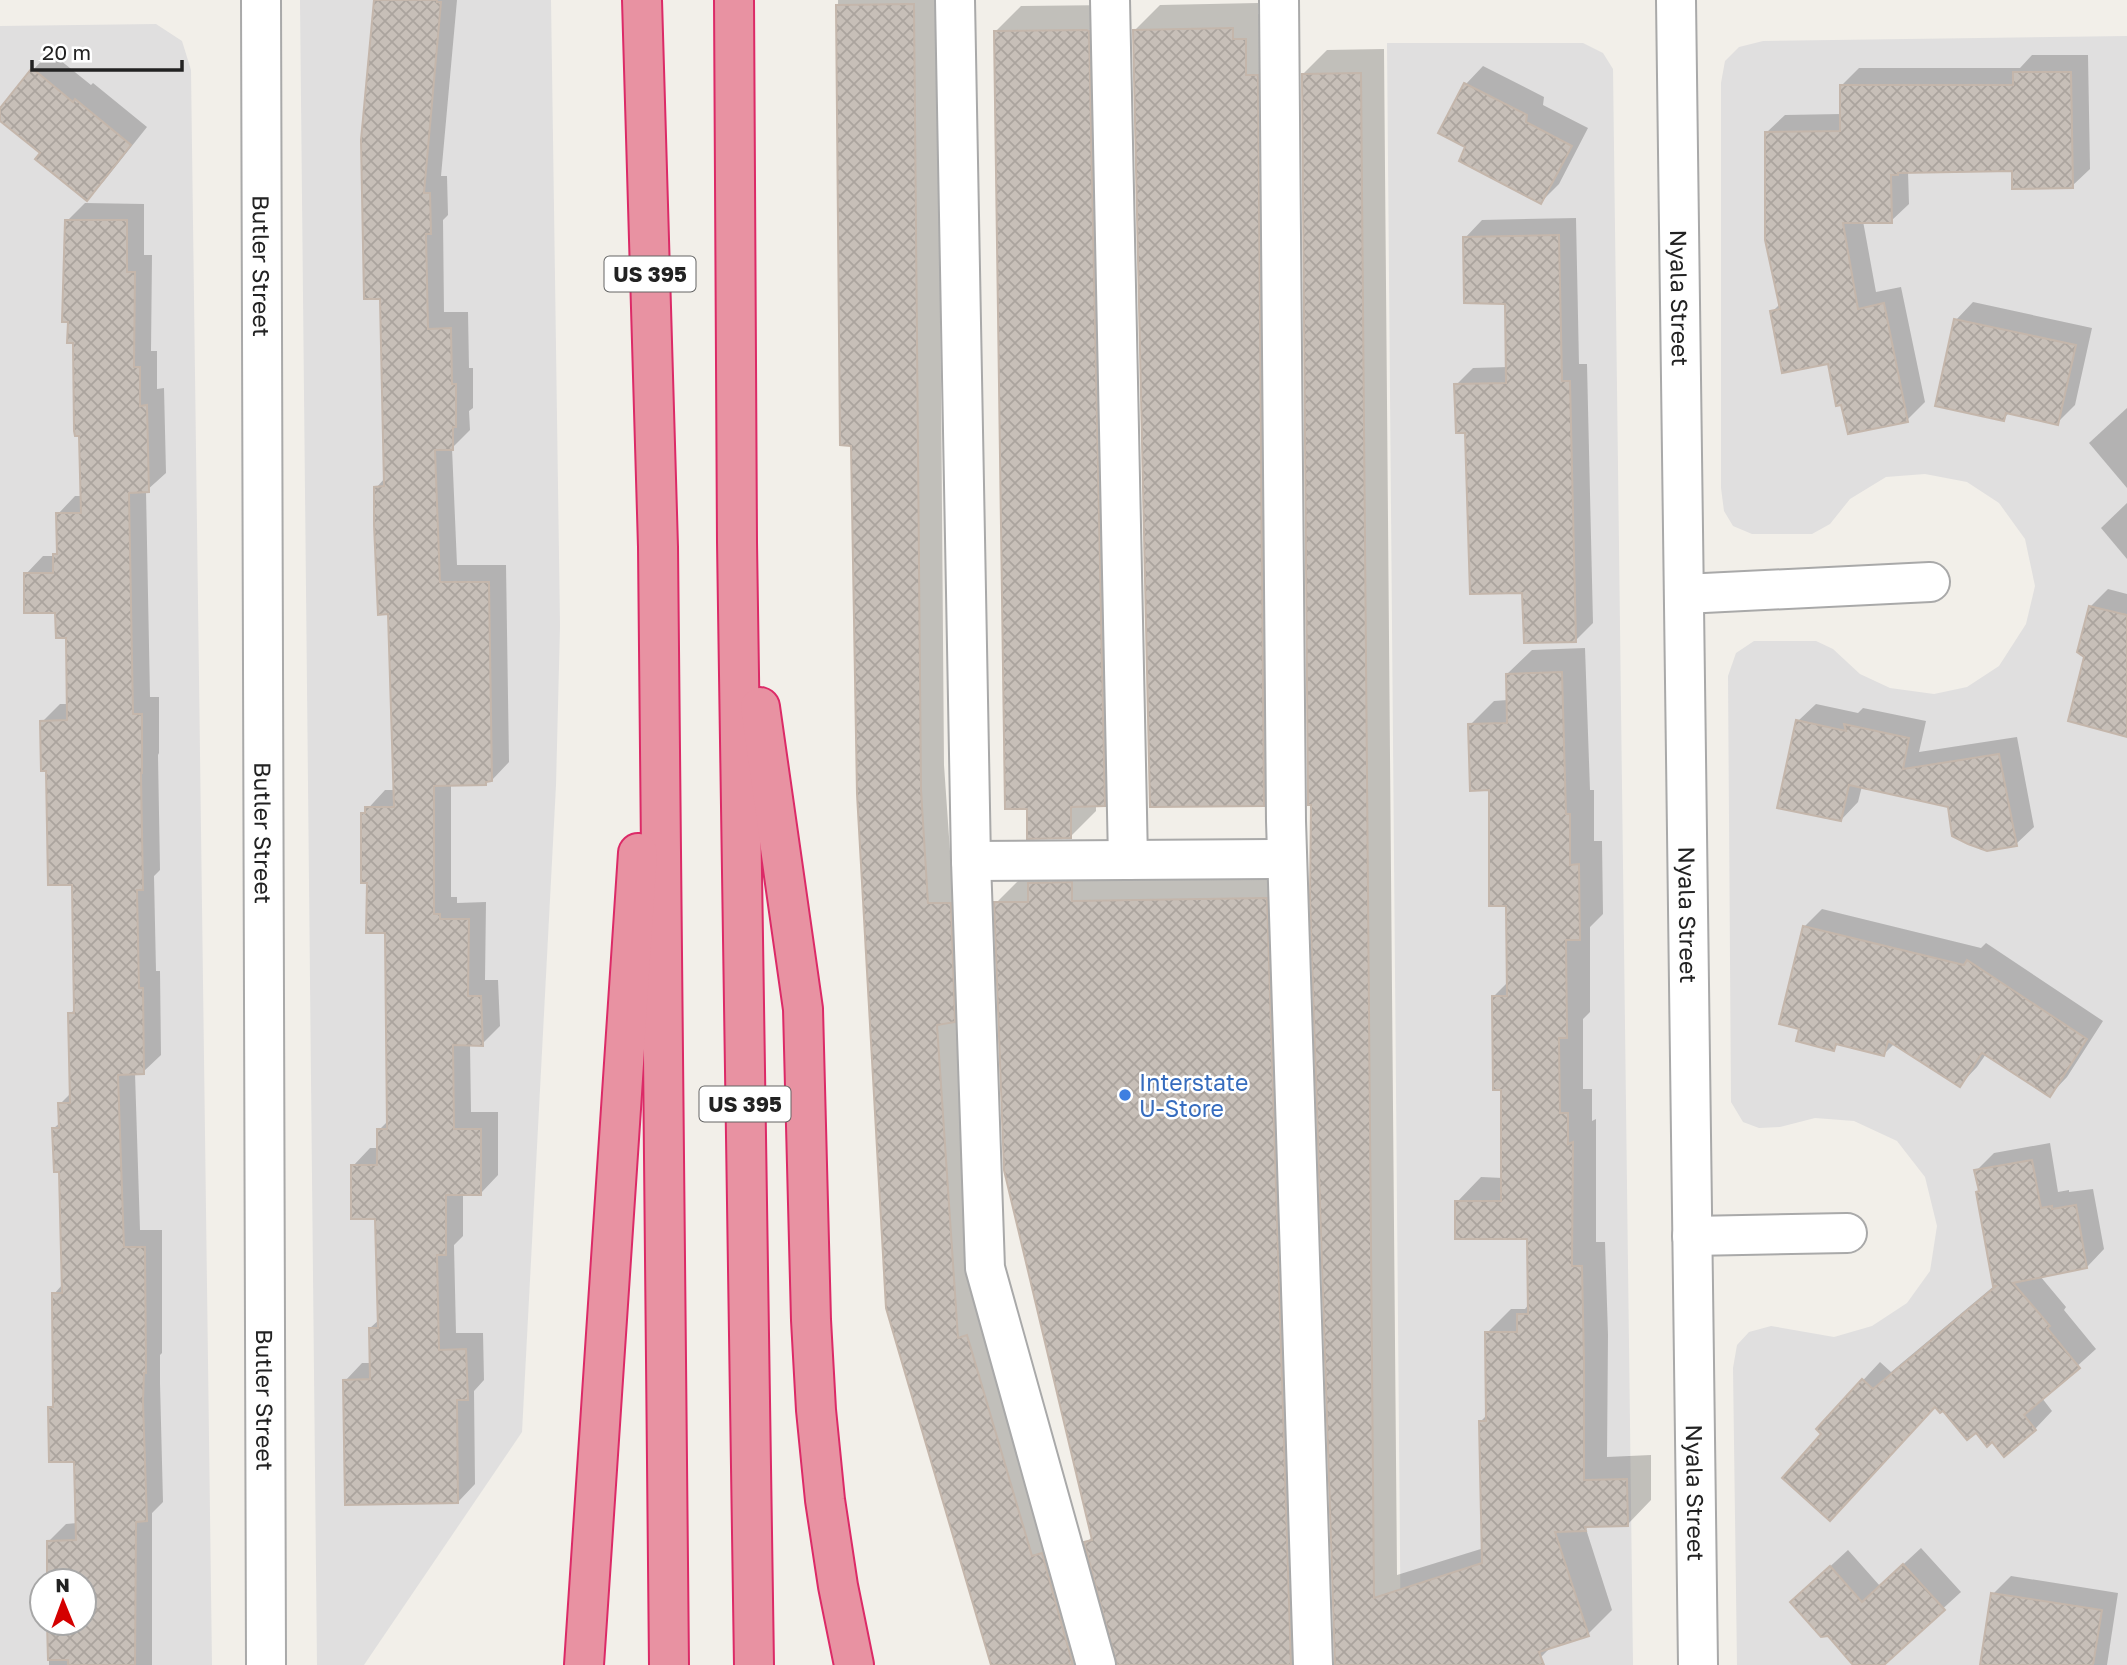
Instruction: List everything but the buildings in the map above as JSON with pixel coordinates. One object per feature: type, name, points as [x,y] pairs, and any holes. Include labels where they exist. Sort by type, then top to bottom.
[{"type":"highway","name":"US 395","points":[[642,0],[658,547],[670,1665]]},
{"type":"highway","name":"US 395","points":[[734,0],[737,542],[754,1665]]},
{"type":"highway","points":[[737,542],[803,1009],[811,1320],[817,1410],[825,1500],[854,1665]]},
{"type":"highway","points":[[584,1665],[658,547]]},
{"type":"street","name":"Butler Street","points":[[261,0],[266,1665]]},
{"type":"street","points":[[955,0],[971,861],[985,1268],[1096,1665]]},
{"type":"street","points":[[1110,0],[1128,860]]},
{"type":"street","points":[[1279,0],[1287,859],[1313,1665]]},
{"type":"street","name":"Nyala Street","points":[[1676,0],[1698,1665]]},
{"type":"street","points":[[1684,594],[1930,582]]},
{"type":"street","points":[[971,861],[1287,859]]},
{"type":"street","points":[[1692,1236],[1847,1233]]},
{"type":"shaded area","points":[[300,0],[551,0],[560,626],[556,785],[522,1432],[364,1665],[317,1665]]},
{"type":"shaded area","points":[[156,24],[182,41],[191,70],[212,1665],[0,1665],[0,26]]},
{"type":"shaded area","points":[[2127,36],[2127,1665],[1737,1665],[1733,1368],[1737,1345],[1749,1332],[1771,1326],[1834,1337],[1872,1326],[1907,1303],[1930,1271],[1937,1226],[1925,1177],[1897,1141],[1854,1121],[1815,1118],[1780,1127],[1759,1128],[1743,1122],[1731,1102],[1728,676],[1736,653],[1754,641],[1816,641],[1833,649],[1860,674],[1890,688],[1934,694],[1967,687],[1999,666],[2026,624],[2035,586],[2025,539],[1999,503],[1967,482],[1925,474],[1886,477],[1850,499],[1830,524],[1812,534],[1752,534],[1733,526],[1724,511],[1721,488],[1721,83],[1725,61],[1739,47],[1763,41]]},
{"type":"shaded area","points":[[1387,43],[1583,43],[1603,53],[1613,69],[1633,1665],[1401,1665]]},
{"type":"place","name":"Interstate U-Store","points":[[1125,1095]]}]
